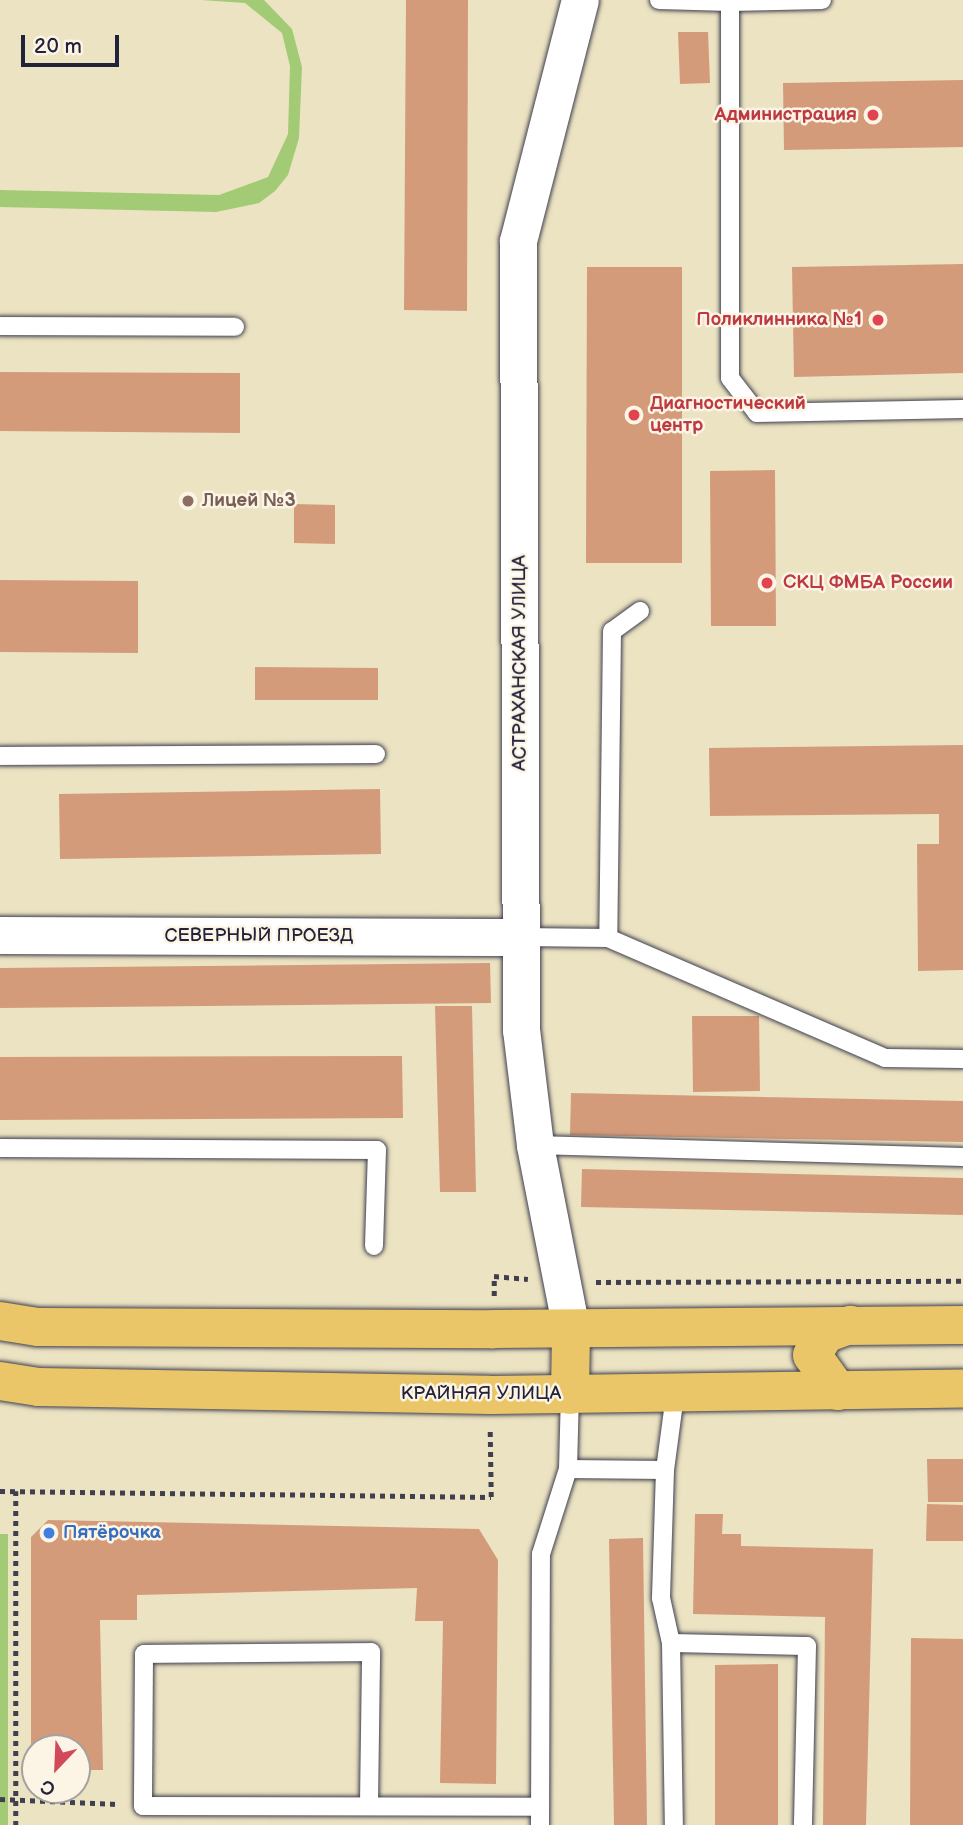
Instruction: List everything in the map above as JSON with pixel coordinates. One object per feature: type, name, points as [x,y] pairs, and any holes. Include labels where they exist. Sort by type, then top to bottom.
[{"type":"main road","points":[[0,1321],[38,1326],[571,1329],[963,1325]]},
{"type":"main road","points":[[838,1391],[812,1356],[825,1334],[850,1325]]},
{"type":"main road","points":[[570,1395],[571,1329]]},
{"type":"main road","name":"КРАЙНЯЯ УЛИЦА","points":[[0,1381],[39,1387],[570,1395],[963,1388]]},
{"type":"street","name":"АСТРАХАНСКАЯ УЛИЦА","points":[[571,1329],[535,1145],[521,1030],[518,241],[580,0]]},
{"type":"street","name":"СЕВЕРНЫЙ ПРОЕЗД","points":[[0,935],[519,937]]},
{"type":"lane","points":[[659,0],[822,0]]},
{"type":"lane","points":[[730,2],[730,378],[757,413],[963,409]]},
{"type":"lane","points":[[0,326],[234,327]]},
{"type":"lane","points":[[608,938],[612,631],[640,611]]},
{"type":"lane","points":[[0,757],[376,754]]},
{"type":"lane","points":[[519,937],[608,938],[885,1058],[963,1059]]},
{"type":"lane","points":[[535,1145],[963,1157]]},
{"type":"lane","points":[[0,1148],[377,1150],[374,1246]]},
{"type":"lane","points":[[369,1803],[371,1652],[144,1654],[143,1806],[369,1803],[540,1816],[541,1554],[568,1469],[570,1395]]},
{"type":"lane","points":[[674,1825],[671,1643],[661,1598],[664,1470],[675,1395]]},
{"type":"lane","points":[[568,1469],[664,1470]]},
{"type":"lane","points":[[671,1643],[807,1646],[803,1825]]},
{"type":"path","points":[[494,1276],[560,1282],[963,1281]]},
{"type":"path","points":[[0,1491],[491,1497],[491,1436]]},
{"type":"path","points":[[16,1491],[16,1825]]},
{"type":"path","points":[[0,1799],[143,1806]]},
{"type":"green space","points":[[201,0],[264,0],[292,29],[302,67],[299,138],[288,175],[275,191],[259,203],[216,212],[0,207],[0,190],[219,195],[268,177],[288,134],[290,66],[282,33],[245,3]]},
{"type":"green space","points":[[0,1534],[8,1534],[8,1825],[0,1825]]},
{"type":"building","points":[[406,0],[468,0],[467,311],[404,310]]},
{"type":"building","points":[[678,32],[708,32],[710,83],[680,84]]},
{"type":"building","name":"Администрация","points":[[963,80],[963,147],[784,150],[783,83]]},
{"type":"building","name":"Поликлинника №1","points":[[963,264],[963,373],[794,377],[792,267]]},
{"type":"building","name":"Диагностический центр","points":[[587,267],[682,267],[682,563],[586,563]]},
{"type":"building","points":[[0,372],[240,373],[240,433],[0,431]]},
{"type":"building","points":[[775,470],[776,626],[711,626],[710,471]]},
{"type":"building","points":[[294,504],[335,505],[335,544],[294,543]]},
{"type":"building","points":[[0,580],[138,581],[138,653],[0,652]]},
{"type":"building","points":[[255,667],[378,668],[378,700],[255,700]]},
{"type":"building","points":[[963,745],[963,970],[918,971],[917,844],[939,844],[939,814],[710,816],[709,748]]},
{"type":"building","points":[[380,789],[381,854],[60,859],[59,794]]},
{"type":"building","points":[[490,963],[491,1003],[0,1008],[0,968]]},
{"type":"building","points":[[435,1006],[472,1006],[476,1192],[440,1192]]},
{"type":"building","points":[[692,1016],[759,1016],[760,1091],[693,1092]]},
{"type":"building","points":[[402,1056],[403,1118],[0,1120],[0,1057]]},
{"type":"building","points":[[571,1093],[963,1101],[963,1142],[570,1135]]},
{"type":"building","points":[[582,1169],[963,1178],[963,1215],[581,1207]]},
{"type":"building","points":[[927,1459],[963,1459],[963,1502],[928,1502]]},
{"type":"building","points":[[927,1504],[963,1505],[963,1541],[926,1541]]},
{"type":"building","points":[[695,1514],[723,1514],[722,1534],[741,1534],[741,1546],[873,1549],[866,1825],[823,1825],[825,1617],[693,1614]]},
{"type":"building","points":[[48,1520],[479,1529],[498,1560],[496,1784],[440,1783],[443,1621],[415,1621],[417,1588],[137,1595],[137,1620],[100,1620],[103,1770],[91,1770],[91,1734],[31,1734],[31,1537]]},
{"type":"building","points":[[643,1538],[647,1825],[614,1825],[609,1539]]},
{"type":"building","points":[[911,1638],[963,1639],[963,1825],[910,1825]]},
{"type":"building","points":[[778,1664],[778,1825],[715,1825],[715,1665]]},
{"type":"place","name":"Администрация","points":[[873,115]]},
{"type":"place","name":"Поликлинника №1","points":[[878,320]]},
{"type":"place","name":"Диагностический центр","points":[[634,415]]},
{"type":"place","name":"Лицей №3","points":[[188,501]]},
{"type":"place","name":"СКЦ ФМБА России","points":[[767,583]]},
{"type":"place","name":"Пятёрочка","points":[[49,1533]]}]
